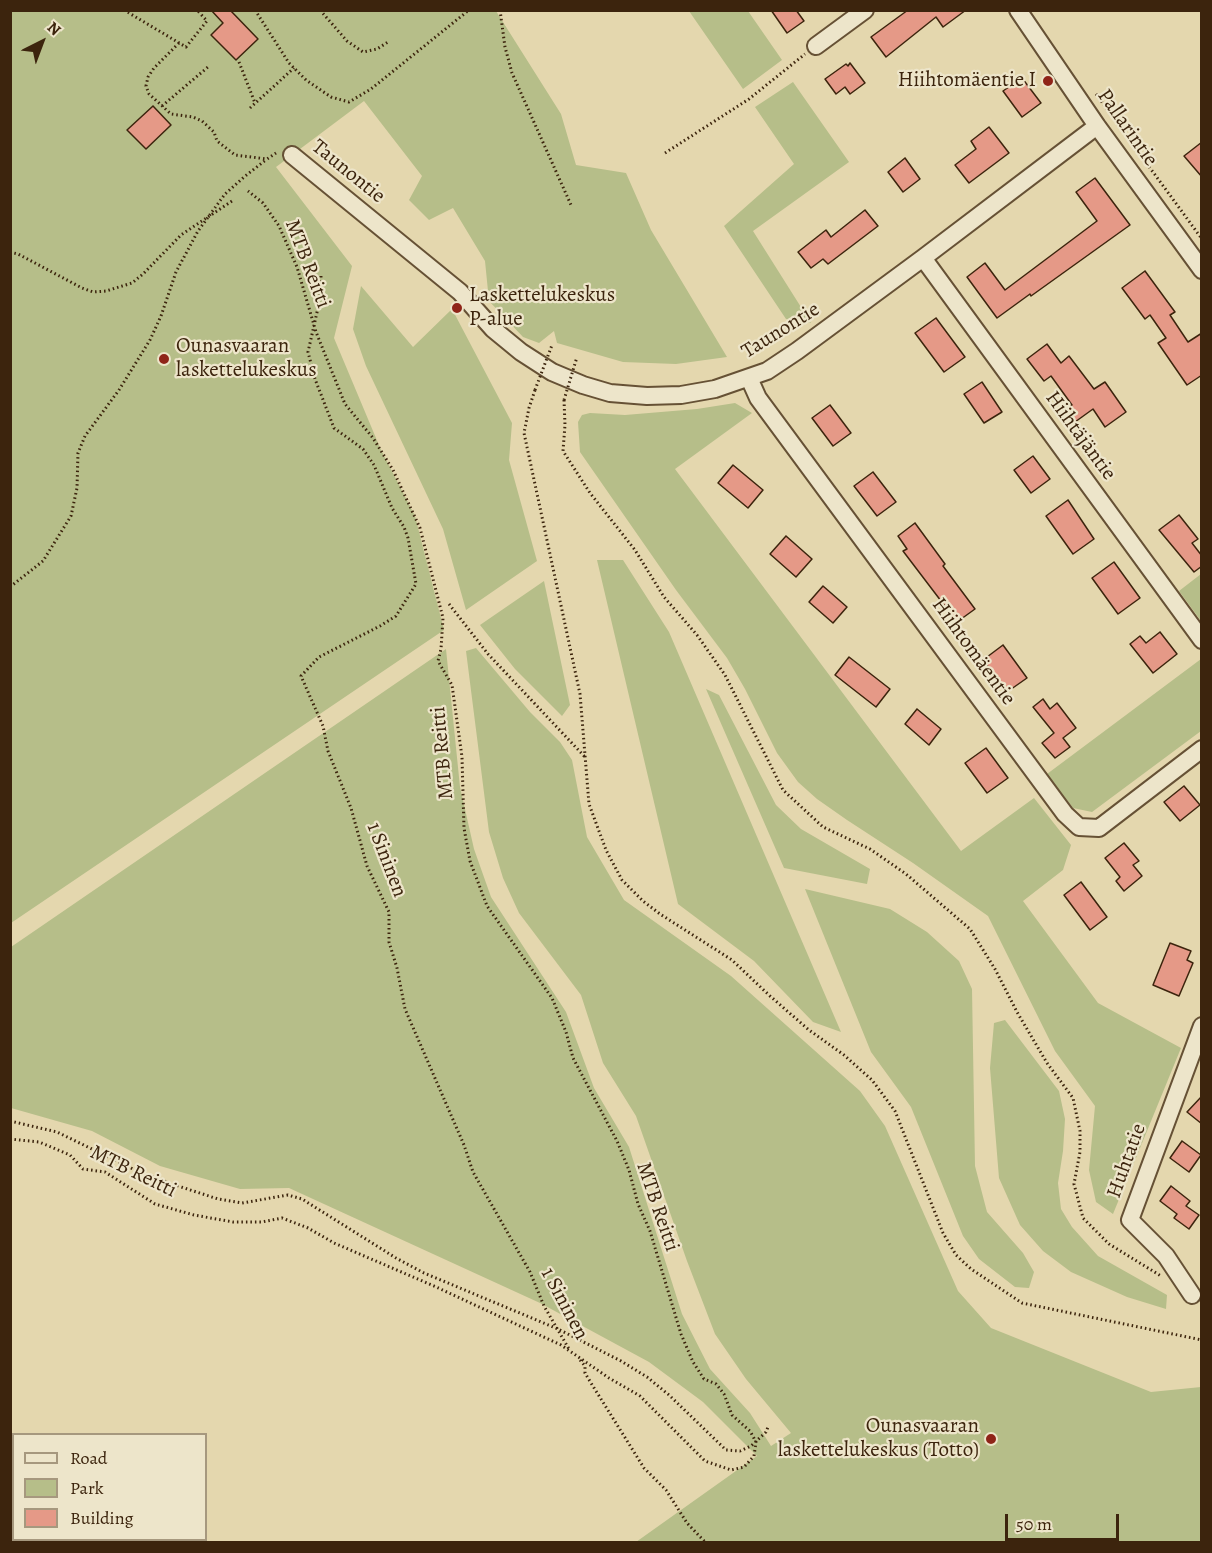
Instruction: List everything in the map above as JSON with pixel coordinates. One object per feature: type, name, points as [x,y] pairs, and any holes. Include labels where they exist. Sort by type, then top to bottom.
[{"type":"street","points":[[816,46],[865,10]]},
{"type":"street","name":"Pallarintie","points":[[1018,10],[1097,126],[1202,270]]},
{"type":"street","name":"Taunontie","points":[[285,153],[460,292],[493,329],[521,352],[552,372],[610,393],[647,396],[681,395],[715,389],[767,371],[923,258],[1097,126]]},
{"type":"street","name":"Hiihtäjäntie","points":[[923,258],[1202,640]]},
{"type":"street","name":"Hiihtomäentie","points":[[749,378],[758,398],[1065,814],[1079,827],[1099,828],[1202,749]]},
{"type":"street","name":"Huhtatie","points":[[1192,1295],[1166,1256],[1130,1220],[1202,1026]]},
{"type":"path","points":[[124,10],[186,47],[207,21],[198,10]]},
{"type":"path","points":[[255,10],[294,68],[306,80],[331,97],[349,102],[371,89],[469,10]]},
{"type":"path","points":[[320,10],[347,41],[363,52],[376,49],[388,42]]},
{"type":"path","points":[[500,10],[505,46],[512,73],[571,205]]},
{"type":"path","points":[[179,43],[148,77],[146,86],[149,94],[171,114],[193,117],[202,121],[214,132],[217,141],[235,155],[267,159]]},
{"type":"path","points":[[665,153],[755,95],[816,46]]},
{"type":"path","points":[[239,62],[255,103]]},
{"type":"path","points":[[162,106],[208,67]]},
{"type":"path","points":[[250,108],[294,68]]},
{"type":"path","points":[[1095,93],[1202,239]]},
{"type":"path","points":[[10,588],[44,561],[71,516],[77,488],[78,453],[85,436],[119,390],[150,340],[181,262],[207,218],[225,194],[243,177],[267,159],[285,153]]},
{"type":"path","name":"MTB Reitti","points":[[10,1139],[39,1142],[70,1155],[83,1169],[105,1172],[155,1203],[194,1215],[233,1222],[262,1222],[282,1218],[308,1228],[334,1243],[434,1286],[561,1346],[640,1396],[705,1461],[731,1470],[744,1467],[754,1456],[756,1442],[750,1431],[732,1415],[724,1394],[716,1384],[704,1379],[693,1362],[681,1334],[654,1242],[638,1204],[629,1170],[617,1141],[573,1058],[566,1032],[552,998],[487,906],[470,861],[464,828],[462,757],[452,685],[438,661],[443,618],[420,528],[393,470],[373,438],[345,404],[314,325],[297,267],[279,226],[263,203],[248,191]]},
{"type":"path","points":[[10,252],[82,288],[93,292],[106,291],[132,282],[143,274],[181,235],[232,201]]},
{"type":"path","name":"1 Sininen","points":[[321,276],[320,298],[308,352],[315,379],[334,428],[363,449],[374,465],[392,508],[408,538],[416,584],[396,616],[319,657],[301,676],[323,726],[328,751],[351,808],[367,866],[389,912],[389,942],[397,968],[405,1010],[452,1114],[473,1172],[530,1272],[544,1306],[564,1342],[585,1366],[585,1373],[644,1468],[666,1490],[687,1523],[705,1542]]},
{"type":"path","points":[[552,345],[529,408],[525,433],[580,694],[589,804],[606,850],[622,880],[651,908],[732,960],[794,1017],[844,1055],[872,1080],[896,1111],[943,1233],[956,1255],[978,1274],[1022,1303],[1202,1340]]},
{"type":"path","points":[[577,357],[564,400],[563,451],[590,493],[635,550],[663,597],[697,635],[725,675],[783,790],[823,827],[870,849],[906,874],[970,929],[1047,1063],[1073,1098],[1080,1131],[1080,1152],[1074,1184],[1083,1218],[1110,1244],[1162,1277]]},
{"type":"path","points":[[449,604],[488,654],[586,758]]},
{"type":"path","points":[[10,1121],[57,1132],[133,1169],[218,1199],[242,1203],[288,1195],[302,1199],[424,1273],[558,1329],[647,1377],[726,1450],[740,1451],[756,1442],[768,1427]]},
{"type":"green space","name":"Ounasvaaran laskettelukeskus","points":[[11,11],[496,11],[561,114],[576,165],[626,173],[651,230],[727,357],[676,364],[623,362],[557,343],[554,331],[539,343],[523,337],[489,301],[485,261],[453,208],[429,220],[409,200],[422,176],[364,101],[276,167],[352,266],[334,338],[381,450],[415,516],[444,630],[11,923]]},
{"type":"green space","points":[[689,11],[748,11],[782,60],[743,89]]},
{"type":"green space","points":[[793,82],[849,162],[753,231],[811,323],[786,319],[724,226],[794,164],[755,107]]},
{"type":"green space","points":[[361,286],[413,347],[452,309],[512,423],[509,460],[537,561],[466,610],[443,529],[366,366],[353,329]]},
{"type":"green space","points":[[735,403],[752,413],[675,469],[961,851],[1034,798],[1071,845],[1063,870],[1023,901],[1098,1003],[1181,1048],[1113,1214],[1096,1202],[1089,1170],[1095,1106],[1055,1051],[988,916],[817,799],[798,782],[777,753],[727,658],[676,590],[580,452],[578,422],[582,415],[590,413],[625,415],[697,409]]},
{"type":"green space","points":[[597,560],[623,560],[669,632],[841,1032],[813,1022],[754,961],[678,904]]},
{"type":"green space","points":[[1201,574],[1201,621],[1179,591]]},
{"type":"green space","points":[[544,581],[570,705],[562,716],[515,669],[480,625]]},
{"type":"green space","points":[[476,648],[530,712],[560,742],[572,760],[587,837],[624,900],[731,976],[860,1091],[885,1126],[958,1291],[991,1328],[1151,1392],[1201,1387],[1201,1542],[636,1542],[757,1456],[703,1402],[649,1362],[540,1303],[289,1188],[240,1189],[160,1166],[92,1131],[11,1108],[11,947],[446,649],[460,787],[474,849],[491,897],[566,1012],[594,1088],[629,1147],[682,1314],[710,1369],[750,1413],[771,1446],[791,1433],[746,1379],[715,1334],[636,1116],[603,1063],[581,995],[519,913],[503,878],[489,832],[466,651]]},
{"type":"green space","points":[[1201,659],[1201,731],[1092,812],[1073,808],[1047,774]]},
{"type":"green space","points":[[706,689],[719,695],[776,805],[801,829],[870,869],[867,884],[784,868]]},
{"type":"green space","points":[[805,889],[890,909],[927,932],[959,961],[972,989],[975,1166],[987,1212],[1023,1253],[1034,1272],[1029,1288],[1015,1287],[979,1259],[963,1236],[911,1107],[871,1052]]},
{"type":"green space","points":[[1005,1020],[1059,1091],[1065,1119],[1058,1183],[1061,1209],[1072,1227],[1098,1256],[1167,1295],[1166,1309],[1127,1297],[1071,1272],[1043,1251],[1020,1225],[999,1178],[990,1068],[994,1023]]},
{"type":"building","points":[[211,10],[230,10],[258,39],[236,60],[211,35],[223,23]]},
{"type":"building","points":[[771,10],[796,10],[804,21],[787,33]]},
{"type":"building","points":[[908,10],[966,10],[943,27],[936,17],[886,57],[871,37]]},
{"type":"building","points":[[850,63],[865,83],[850,94],[845,87],[836,94],[825,79]]},
{"type":"building","points":[[1022,78],[1041,103],[1022,117],[1003,91]]},
{"type":"building","points":[[153,106],[171,125],[146,149],[127,130]]},
{"type":"building","points":[[989,127],[1009,153],[969,183],[955,165],[976,149],[971,141]]},
{"type":"building","points":[[1202,142],[1202,177],[1184,156]]},
{"type":"building","points":[[905,158],[920,179],[903,192],[888,172]]},
{"type":"building","points":[[1095,178],[1130,225],[997,318],[967,277],[985,263],[1005,290],[1097,221],[1076,192]]},
{"type":"building","points":[[865,210],[878,226],[828,264],[823,259],[811,268],[798,252],[826,230],[831,237]]},
{"type":"building","points":[[1145,271],[1175,312],[1170,315],[1188,342],[1202,333],[1202,375],[1187,385],[1158,343],[1166,338],[1150,315],[1145,319],[1122,288]]},
{"type":"building","points":[[936,318],[965,357],[944,372],[915,333]]},
{"type":"building","points":[[1047,344],[1061,363],[1069,356],[1094,389],[1105,382],[1126,412],[1105,427],[1093,409],[1075,422],[1066,409],[1072,405],[1051,376],[1044,381],[1027,359]]},
{"type":"building","points":[[982,382],[1002,412],[984,423],[964,394]]},
{"type":"building","points":[[830,405],[851,433],[833,446],[812,418]]},
{"type":"building","points":[[1033,456],[1050,479],[1031,493],[1014,470]]},
{"type":"building","points":[[733,465],[763,490],[748,508],[718,483]]},
{"type":"building","points":[[873,472],[896,502],[877,516],[854,486]]},
{"type":"building","points":[[1068,500],[1094,539],[1073,554],[1046,516]]},
{"type":"building","points":[[1179,515],[1198,539],[1192,543],[1202,556],[1202,566],[1194,572],[1159,530]]},
{"type":"building","points":[[915,523],[975,609],[957,622],[903,551],[907,549],[898,536]]},
{"type":"building","points":[[786,536],[812,559],[796,577],[770,554]]},
{"type":"building","points":[[1114,562],[1140,598],[1118,614],[1092,578]]},
{"type":"building","points":[[823,586],[847,607],[833,623],[809,602]]},
{"type":"building","points":[[1160,632],[1177,654],[1153,673],[1130,644],[1140,636],[1146,643]]},
{"type":"building","points":[[1003,645],[1027,678],[1007,692],[983,660]]},
{"type":"building","points":[[849,657],[890,689],[876,707],[835,675]]},
{"type":"building","points":[[1043,699],[1050,709],[1057,703],[1076,728],[1063,738],[1070,747],[1055,758],[1042,743],[1054,733],[1033,707]]},
{"type":"building","points":[[917,709],[941,729],[929,745],[905,724]]},
{"type":"building","points":[[986,748],[1008,778],[987,793],[965,763]]},
{"type":"building","points":[[1184,786],[1200,805],[1180,821],[1164,802]]},
{"type":"building","points":[[1124,843],[1139,861],[1133,865],[1142,876],[1124,891],[1116,881],[1120,877],[1105,858]]},
{"type":"building","points":[[1081,882],[1107,917],[1090,930],[1064,895]]},
{"type":"building","points":[[1170,943],[1191,951],[1187,960],[1193,963],[1179,996],[1153,985]]},
{"type":"building","points":[[1202,1096],[1202,1124],[1187,1112]]},
{"type":"building","points":[[1182,1141],[1201,1155],[1189,1172],[1170,1158]]},
{"type":"building","points":[[1171,1186],[1190,1201],[1186,1206],[1199,1215],[1189,1229],[1174,1218],[1177,1214],[1160,1201]]},
{"type":"place","name":"Hiihtomäentie I","points":[[1048,81]]},
{"type":"place","name":"Laskettelukeskus P-alue","points":[[457,308]]},
{"type":"place","name":"Ounasvaaran laskettelukeskus","points":[[164,359]]},
{"type":"place","name":"Ounasvaaran laskettelukeskus (Totto)","points":[[991,1439]]}]
